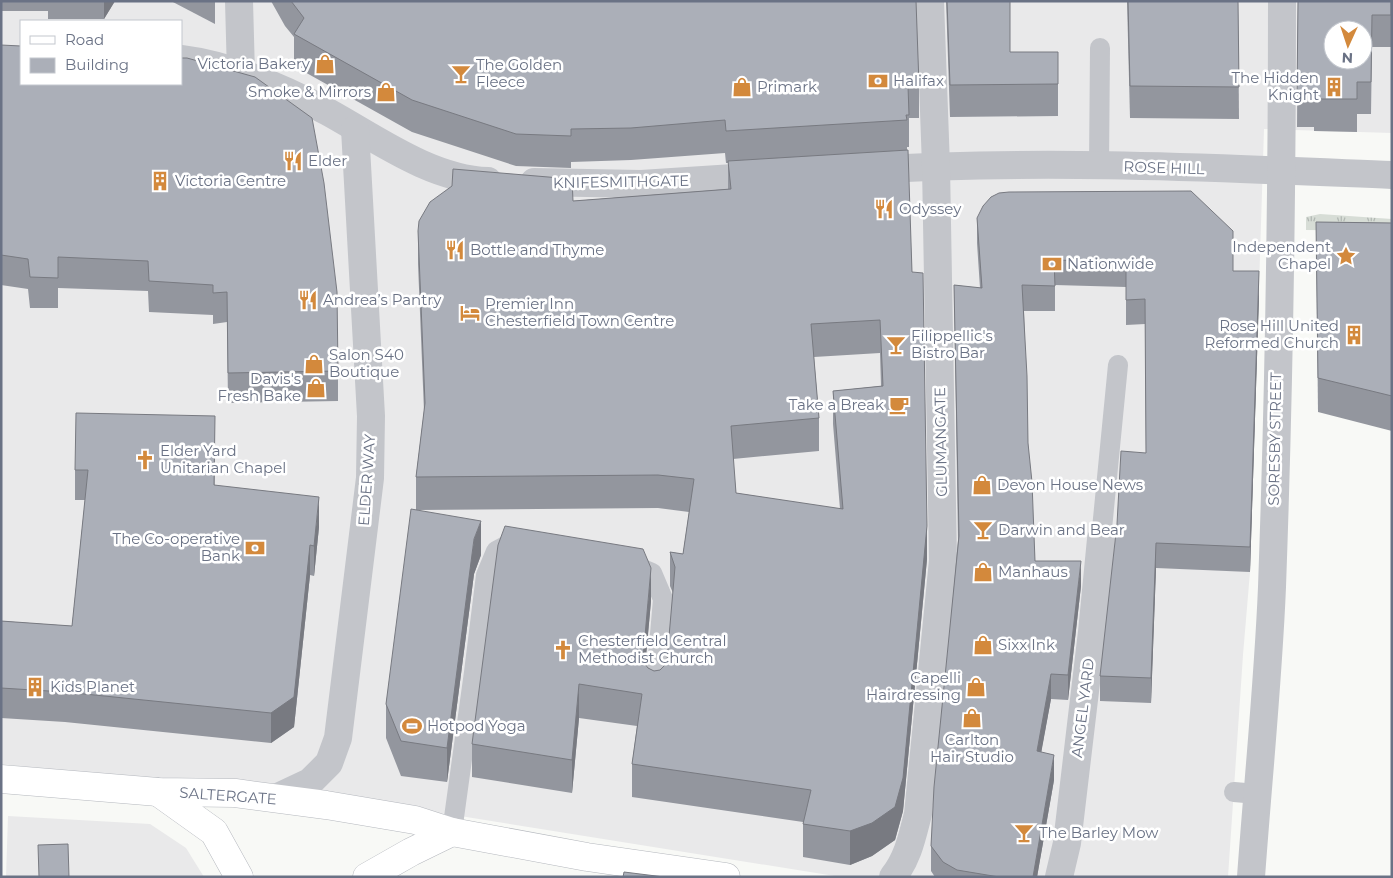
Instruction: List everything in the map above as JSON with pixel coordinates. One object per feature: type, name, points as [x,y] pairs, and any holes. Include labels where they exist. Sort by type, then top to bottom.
[{"type":"street","points":[[239,1],[241,74]]},
{"type":"street","name":"GLUMANGATE","points":[[892,877],[900,868],[908,852],[918,814],[943,560],[936,166],[930,1]]},
{"type":"street","name":"SORESBY STREET","points":[[1250,877],[1245,793],[1262,752],[1272,588],[1282,171],[1282,1]]},
{"type":"street","name":"KNIFESMITHGATE","points":[[182,59],[199,61],[282,89],[329,113],[408,158],[464,178],[482,181],[642,184],[789,175]]},
{"type":"street","name":"ELDER WAY","points":[[276,798],[310,782],[329,763],[338,738],[369,488],[371,416],[355,129]]},
{"type":"street","points":[[848,171],[936,166]]},
{"type":"street","name":"ROSE HILL","points":[[936,166],[1099,166],[1392,175]]},
{"type":"street","name":"ANGEL YARD","points":[[1059,877],[1067,843],[1101,539]]},
{"type":"street","name":"SALTERGATE","points":[[1,779],[158,792],[235,793],[276,798],[416,820],[452,832],[587,857],[726,877]]},
{"type":"street","points":[[158,792],[214,832],[239,877]]},
{"type":"street","points":[[367,877],[411,852],[452,832]]},
{"type":"lane","points":[[1099,166],[1100,48]]},
{"type":"lane","points":[[1101,539],[1118,365]]},
{"type":"lane","points":[[452,832],[486,575],[496,551],[509,544],[537,548]]},
{"type":"lane","points":[[604,558],[623,561],[652,573],[663,599],[655,692]]},
{"type":"shaded area","points":[[1,1],[1392,1],[1392,133],[1264,129],[1250,572],[1228,877],[841,877],[454,815],[1,764]]},
{"type":"shaded area","points":[[8,816],[150,824],[186,848],[204,877],[6,877]]},
{"type":"green space","points":[[1320,214],[1392,219],[1392,231],[1306,230],[1306,217]]},
{"type":"building","points":[[291,1],[916,1],[919,85],[908,86],[909,115],[906,115],[907,120],[726,131],[725,120],[631,128],[571,129],[571,136],[516,134],[412,100],[294,34],[304,18]]},
{"type":"building","points":[[947,1],[1010,1],[1010,52],[1058,52],[1058,84],[950,85]]},
{"type":"building","points":[[1128,1],[1238,1],[1239,87],[1130,86]]},
{"type":"building","points":[[1298,1],[1391,1],[1391,15],[1372,15],[1372,20],[1323,20],[1323,70],[1371,70],[1371,82],[1357,82],[1357,99],[1314,99],[1314,95],[1297,95]]},
{"type":"building","name":"Victoria Centre","points":[[1,45],[20,46],[20,85],[182,85],[182,58],[255,77],[312,118],[324,183],[337,292],[338,371],[228,373],[227,292],[213,293],[213,285],[149,281],[148,261],[58,257],[58,278],[30,277],[28,259],[1,255]]},
{"type":"building","points":[[908,150],[912,272],[923,273],[927,526],[903,778],[895,807],[872,823],[850,831],[803,824],[811,790],[632,764],[642,694],[579,684],[572,760],[472,744],[498,545],[505,526],[643,549],[651,568],[643,658],[648,668],[654,671],[660,670],[667,660],[675,567],[670,552],[683,554],[694,479],[658,475],[416,477],[425,403],[419,221],[430,202],[452,186],[453,169],[572,179],[573,201],[731,189],[728,161]],"holes":[[[880,320],[883,386],[833,391],[843,509],[736,493],[731,426],[819,418],[811,324]]]},
{"type":"building","points":[[1191,191],[1233,231],[1233,271],[1259,271],[1250,547],[1156,543],[1151,678],[1100,676],[1117,524],[1121,451],[1146,453],[1145,299],[1126,300],[1126,262],[1054,260],[1055,286],[1022,285],[1035,561],[1081,561],[1068,675],[1051,674],[1037,751],[1054,755],[1033,877],[999,877],[957,870],[943,862],[931,846],[934,787],[959,536],[954,285],[982,288],[977,218],[983,206],[991,197],[999,193]]},
{"type":"building","name":"Rose Hill United Reformed Church","points":[[1316,222],[1392,223],[1392,396],[1318,378]]},
{"type":"building","points":[[76,413],[215,416],[214,485],[319,497],[314,546],[310,545],[294,697],[271,713],[65,692],[1,688],[1,621],[72,626],[88,470],[75,470]]},
{"type":"building","points":[[411,509],[481,521],[474,539],[447,748],[401,741],[386,704]]},
{"type":"building","points":[[68,844],[69,877],[39,877],[38,845]]},
{"type":"building","points":[[624,872],[664,877],[623,877]]},
{"type":"place","name":"Victoria Bakery","points":[[325,64]]},
{"type":"place","name":"The Golden Fleece","points":[[461,74]]},
{"type":"place","name":"Halifax","points":[[878,81]]},
{"type":"place","name":"Primark","points":[[742,87]]},
{"type":"place","name":"The Hidden Knight","points":[[1334,87]]},
{"type":"place","name":"Smoke & Mirrors","points":[[386,92]]},
{"type":"place","name":"Elder","points":[[293,161]]},
{"type":"place","name":"Victoria Centre","points":[[160,181]]},
{"type":"place","name":"Odyssey","points":[[884,209]]},
{"type":"place","name":"Bottle and Thyme","points":[[455,250]]},
{"type":"place","name":"Independent Chapel","points":[[1346,256]]},
{"type":"place","name":"Nationwide","points":[[1052,264]]},
{"type":"place","name":"Andrea’s Pantry","points":[[308,300]]},
{"type":"place","name":"Premier Inn Chesterfield Town Centre","points":[[470,313]]},
{"type":"place","name":"Rose Hill United Reformed Church","points":[[1354,335]]},
{"type":"place","name":"Filippellic's Bistro Bar","points":[[896,345]]},
{"type":"place","name":"Salon S40 Boutique","points":[[314,364]]},
{"type":"place","name":"Davis's Fresh Bake","points":[[316,388]]},
{"type":"place","name":"Take a Break","points":[[899,405]]},
{"type":"place","name":"Elder Yard Unitarian Chapel","points":[[145,460]]},
{"type":"place","name":"Devon House News","points":[[982,485]]},
{"type":"place","name":"Darwin and Bear","points":[[983,530]]},
{"type":"place","name":"The Co-operative Bank","points":[[255,548]]},
{"type":"place","name":"Manhaus","points":[[983,572]]},
{"type":"place","name":"Sixx Ink","points":[[983,645]]},
{"type":"place","name":"Chesterfield Central Methodist Church","points":[[563,650]]},
{"type":"place","name":"Kids Planet","points":[[35,687]]},
{"type":"place","name":"Capelli Hairdressing","points":[[976,687]]},
{"type":"place","name":"Carlton Hair Studio","points":[[972,718]]},
{"type":"place","name":"Hotpod Yoga","points":[[412,726]]},
{"type":"place","name":"The Barley Mow","points":[[1024,833]]}]
